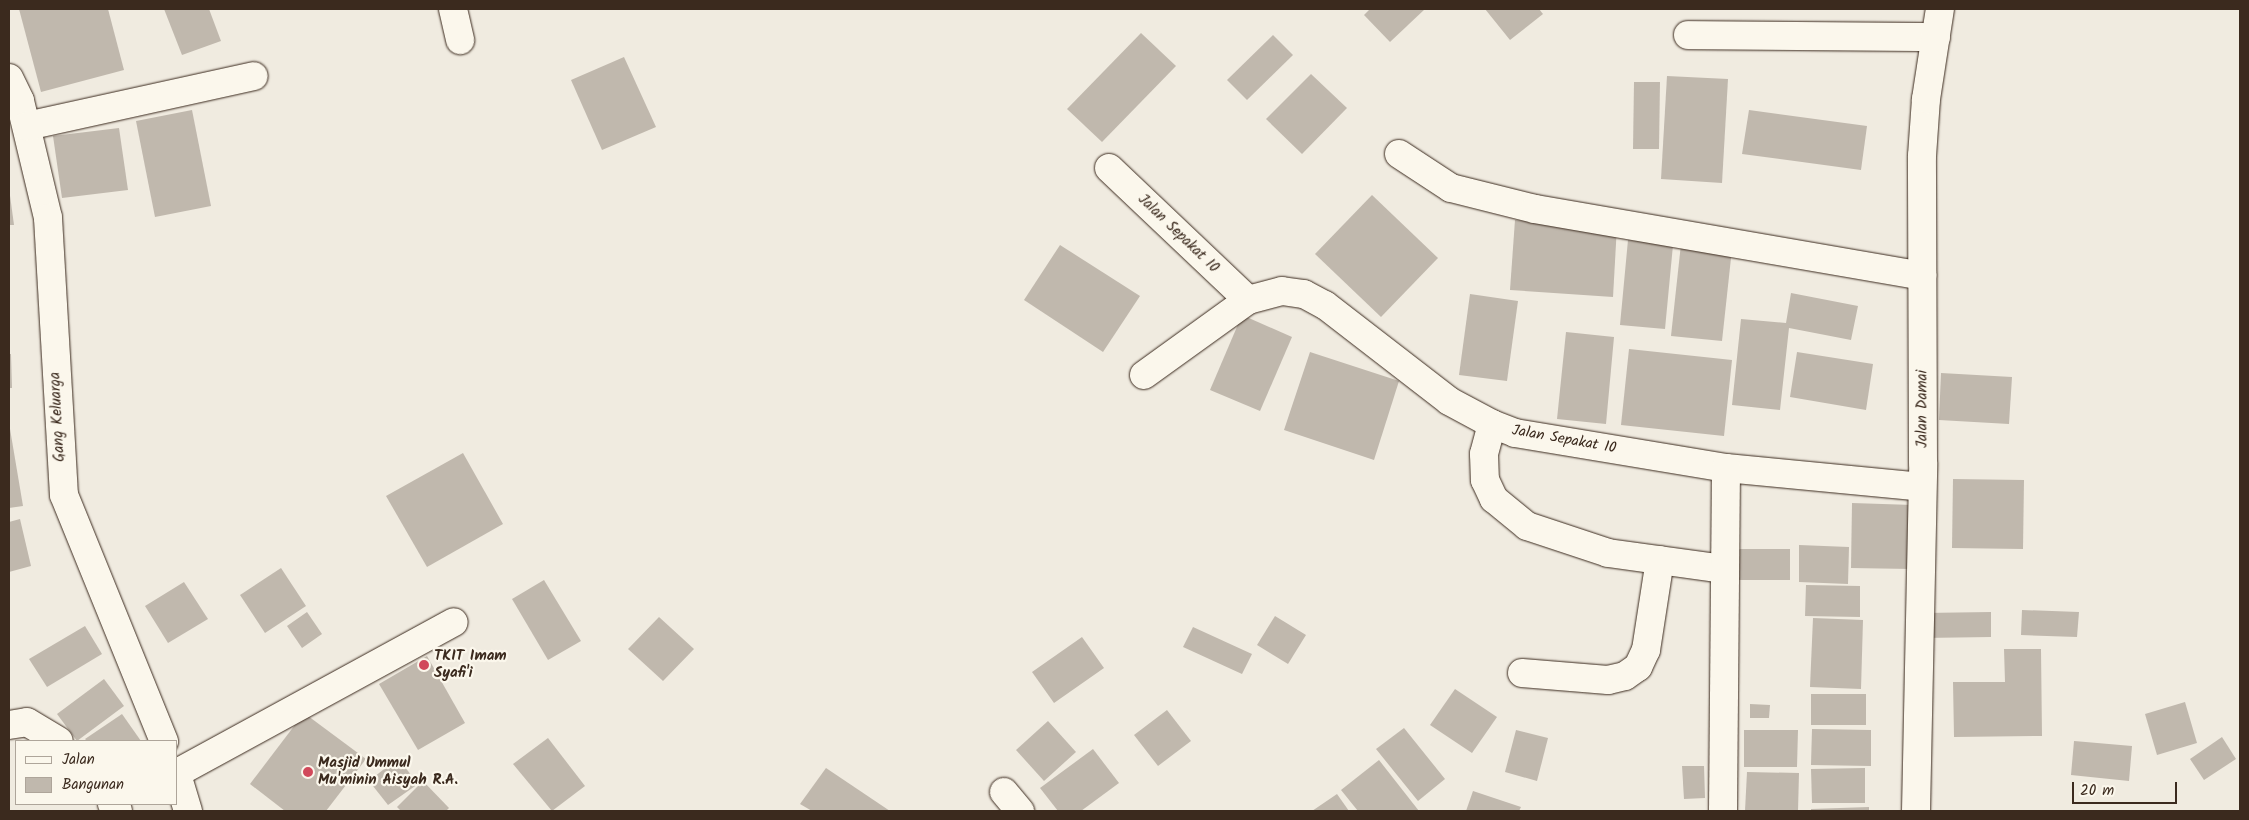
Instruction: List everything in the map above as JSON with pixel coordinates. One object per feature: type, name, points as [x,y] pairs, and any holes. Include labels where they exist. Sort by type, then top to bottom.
[{"type":"street","points":[[453,9],[460,40]]},
{"type":"street","name":"Jalan Damai","points":[[1916,811],[1922,487],[1922,156],[1926,99],[1940,9]]},
{"type":"street","points":[[1688,35],[1936,37]]},
{"type":"street","points":[[16,101],[254,76]]},
{"type":"street","name":"Gang Keluarga","points":[[16,101],[48,218],[64,495],[164,740]]},
{"type":"street","points":[[1399,154],[1451,188],[1535,209],[1922,276]]},
{"type":"street","name":"Jalan Sepakat 10","points":[[1109,168],[1248,300]]},
{"type":"street","name":"Jalan Sepakat 10","points":[[1144,374],[1248,300],[1282,290],[1304,294],[1325,305],[1449,402],[1492,424],[1515,433],[1726,468],[1922,487]]},
{"type":"street","points":[[1492,424],[1484,454],[1485,480],[1494,499],[1527,526],[1608,553],[1725,569]]},
{"type":"street","points":[[1723,811],[1726,468]]},
{"type":"street","points":[[1522,673],[1608,680],[1626,676],[1638,667],[1646,650],[1660,560]]},
{"type":"street","points":[[178,771],[454,622]]},
{"type":"street","points":[[9,725],[27,722],[56,740]]},
{"type":"street","points":[[178,776],[188,811]]},
{"type":"building","points":[[19,9],[108,9],[124,70],[41,92]]},
{"type":"building","points":[[164,9],[209,9],[221,41],[182,55]]},
{"type":"building","points":[[1370,9],[1425,9],[1390,42],[1364,15]]},
{"type":"building","points":[[1485,9],[1539,9],[1543,14],[1510,40]]},
{"type":"building","points":[[1141,33],[1176,66],[1102,142],[1067,109]]},
{"type":"building","points":[[1273,35],[1293,55],[1247,100],[1227,80]]},
{"type":"building","points":[[624,57],[656,127],[602,150],[571,80]]},
{"type":"building","points":[[1311,74],[1347,108],[1302,154],[1266,119]]},
{"type":"building","points":[[1667,76],[1728,79],[1722,183],[1661,179]]},
{"type":"building","points":[[1634,82],[1660,82],[1659,149],[1633,149]]},
{"type":"building","points":[[192,110],[211,206],[155,217],[136,121]]},
{"type":"building","points":[[1749,110],[1867,126],[1861,170],[1742,154]]},
{"type":"building","points":[[119,128],[128,190],[62,198],[53,136]]},
{"type":"building","points":[[9,188],[14,225],[9,225]]},
{"type":"building","points":[[1372,195],[1438,258],[1381,317],[1315,254]]},
{"type":"building","points":[[1515,220],[1617,226],[1613,297],[1510,290]]},
{"type":"building","points":[[1628,240],[1673,245],[1665,329],[1620,325]]},
{"type":"building","points":[[1681,244],[1732,249],[1722,341],[1671,336]]},
{"type":"building","points":[[1060,245],[1140,296],[1103,352],[1024,300]]},
{"type":"building","points":[[1791,293],[1858,306],[1851,340],[1789,328],[1780,410],[1732,405],[1741,319],[1786,323]]},
{"type":"building","points":[[1470,294],[1518,301],[1507,381],[1459,375]]},
{"type":"building","points":[[1242,315],[1292,337],[1260,411],[1210,390]]},
{"type":"building","points":[[1566,332],[1614,337],[1606,424],[1557,419]]},
{"type":"building","points":[[1629,349],[1732,360],[1724,436],[1621,425]]},
{"type":"building","points":[[1310,352],[1399,381],[1374,460],[1284,430]]},
{"type":"building","points":[[1797,352],[1873,364],[1866,410],[1790,397]]},
{"type":"building","points":[[9,354],[11,354],[12,388],[9,388]]},
{"type":"building","points":[[1941,373],[2012,377],[2009,424],[1939,420]]},
{"type":"building","points":[[9,423],[23,506],[9,508]]},
{"type":"building","points":[[463,453],[503,524],[427,567],[386,496]]},
{"type":"building","points":[[1953,479],[2024,480],[2023,549],[1952,548]]},
{"type":"building","points":[[1852,503],[1913,505],[1911,569],[1851,568]]},
{"type":"building","points":[[20,519],[31,566],[9,572],[9,522]]},
{"type":"building","points":[[1799,545],[1849,547],[1848,584],[1799,582]]},
{"type":"building","points":[[1731,549],[1790,549],[1790,580],[1731,580]]},
{"type":"building","points":[[281,568],[306,606],[265,633],[240,595]]},
{"type":"building","points":[[544,580],[581,641],[548,660],[512,599]]},
{"type":"building","points":[[184,582],[208,619],[168,643],[145,606]]},
{"type":"building","points":[[1806,585],[1860,586],[1860,617],[1805,616]]},
{"type":"building","points":[[2022,610],[2079,612],[2077,637],[2021,635]]},
{"type":"building","points":[[307,612],[322,634],[302,648],[287,626]]},
{"type":"building","points":[[1991,612],[1991,637],[1923,638],[1923,613]]},
{"type":"building","points":[[1275,616],[1306,635],[1288,664],[1257,645]]},
{"type":"building","points":[[659,617],[694,649],[663,681],[628,649]]},
{"type":"building","points":[[1813,618],[1863,620],[1861,689],[1810,687]]},
{"type":"building","points":[[85,626],[102,654],[47,687],[29,659]]},
{"type":"building","points":[[1193,627],[1252,654],[1242,674],[1183,647]]},
{"type":"building","points":[[1082,637],[1104,668],[1054,703],[1032,672]]},
{"type":"building","points":[[2004,649],[2041,649],[2042,736],[1954,737],[1953,682],[2005,682]]},
{"type":"building","points":[[427,656],[465,723],[418,750],[379,684]]},
{"type":"building","points":[[104,679],[124,706],[78,740],[76,740],[57,714]]},
{"type":"building","points":[[1455,689],[1497,717],[1472,753],[1430,725]]},
{"type":"building","points":[[1811,694],[1866,694],[1866,725],[1811,725]]},
{"type":"building","points":[[2185,702],[2197,743],[2157,755],[2145,714]]},
{"type":"building","points":[[1750,704],[1770,705],[1769,718],[1750,718]]},
{"type":"building","points":[[1167,710],[1191,741],[1158,766],[1134,735]]},
{"type":"building","name":"Masjid Ummul Mu'minin Aisyah R.A.","points":[[304,713],[366,759],[326,811],[285,811],[250,784]]},
{"type":"building","points":[[122,714],[140,740],[86,740]]},
{"type":"building","points":[[1048,721],[1076,752],[1044,781],[1016,750]]},
{"type":"building","points":[[1404,728],[1445,779],[1418,801],[1376,749]]},
{"type":"building","points":[[1812,729],[1871,730],[1871,766],[1811,765]]},
{"type":"building","points":[[1516,730],[1548,738],[1537,781],[1505,772]]},
{"type":"building","points":[[1744,730],[1798,730],[1797,767],[1744,767]]},
{"type":"building","points":[[2222,737],[2236,759],[2204,780],[2190,759]]},
{"type":"building","points":[[548,738],[585,786],[552,811],[513,764]]},
{"type":"building","points":[[2074,741],[2132,746],[2129,781],[2071,775]]},
{"type":"building","points":[[1093,749],[1119,783],[1081,811],[1058,811],[1040,788]]},
{"type":"building","points":[[398,758],[418,784],[388,805],[369,781]]},
{"type":"building","points":[[1379,760],[1419,811],[1358,811],[1341,790]]},
{"type":"building","points":[[1682,766],[1704,766],[1705,798],[1684,799]]},
{"type":"building","points":[[826,768],[890,811],[812,811],[800,804]]},
{"type":"building","points":[[1865,768],[1865,803],[1812,803],[1811,769]]},
{"type":"building","points":[[1747,772],[1799,773],[1798,811],[1745,811]]},
{"type":"building","points":[[423,781],[449,808],[446,811],[401,811],[397,807]]},
{"type":"building","points":[[1473,791],[1521,807],[1519,811],[1466,811]]},
{"type":"building","points":[[1337,794],[1349,811],[1312,811]]},
{"type":"building","points":[[1869,807],[1869,811],[1811,811],[1811,809]]},
{"type":"place","name":"TKIT Imam Syafi'i","points":[[424,665]]},
{"type":"place","name":"Masjid Ummul Mu'minin Aisyah R.A.","points":[[308,772]]}]
